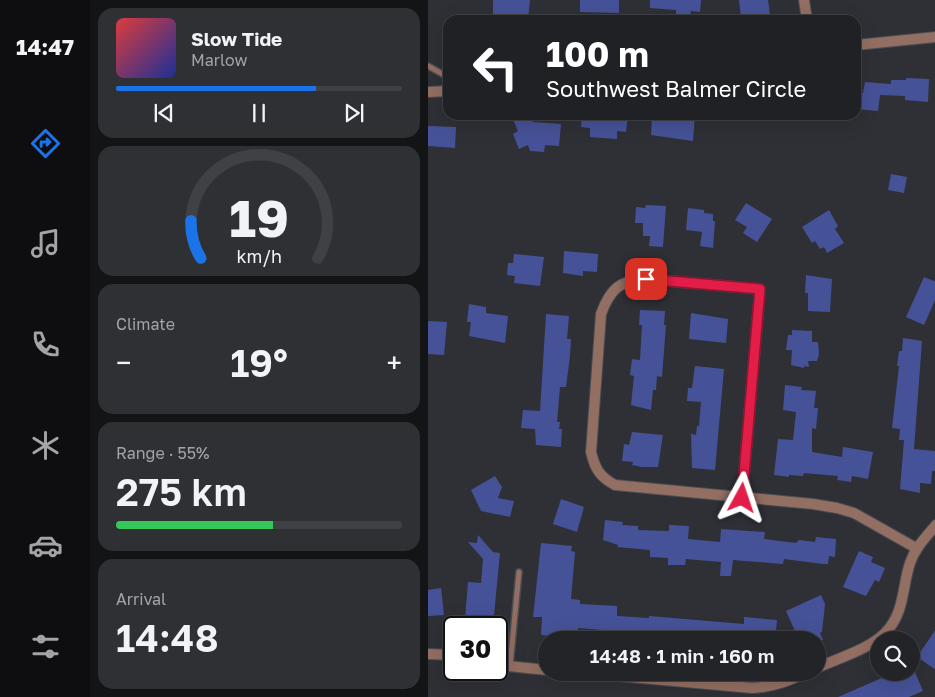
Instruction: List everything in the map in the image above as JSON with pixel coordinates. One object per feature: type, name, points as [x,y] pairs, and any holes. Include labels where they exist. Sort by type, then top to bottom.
[{"type":"street","points":[[804,0],[806,15]]},
{"type":"street","points":[[861,44],[936,37]]},
{"type":"street","points":[[428,92],[443,91]]},
{"type":"street","points":[[742,498],[760,289],[646,279],[631,280],[617,287],[606,299],[601,314],[591,452],[594,466],[603,478],[615,486],[742,498],[813,504],[837,508],[854,513],[916,548]]},
{"type":"street","points":[[826,664],[873,643],[885,633],[898,612],[905,595],[906,576],[916,548],[936,525]]},
{"type":"street","points":[[428,654],[443,655]]},
{"type":"street","points":[[510,666],[538,669]]},
{"type":"street","points":[[674,681],[752,688],[767,688],[788,681]]},
{"type":"lane","points":[[428,66],[443,74]]},
{"type":"lane","points":[[510,666],[519,572]]},
{"type":"building","points":[[493,0],[530,0],[528,15],[493,15]]},
{"type":"building","points":[[580,0],[619,0],[619,13],[580,12]]},
{"type":"building","points":[[650,0],[701,0],[700,12],[691,11],[690,15],[676,15],[676,10],[650,8]]},
{"type":"building","points":[[739,0],[768,0],[770,15],[741,15]]},
{"type":"building","points":[[906,78],[929,79],[928,102],[905,100],[905,96],[880,95],[878,111],[861,109],[861,93],[863,93],[865,82],[891,84],[891,80],[906,80]]},
{"type":"building","points":[[513,120],[532,120],[533,122],[561,124],[559,146],[545,145],[544,152],[530,151],[528,145],[519,149],[513,134],[518,131]]},
{"type":"building","points":[[582,120],[627,120],[626,132],[617,131],[617,139],[590,137],[590,128],[581,127]]},
{"type":"building","points":[[652,120],[695,120],[693,141],[651,135]]},
{"type":"building","points":[[428,126],[456,127],[455,148],[428,146]]},
{"type":"building","points":[[891,174],[907,177],[904,193],[888,190]]},
{"type":"building","points":[[746,203],[772,219],[757,242],[743,233],[747,227],[735,220]]},
{"type":"building","points":[[646,205],[666,206],[663,247],[649,246],[650,236],[643,236],[643,223],[635,223],[636,207],[645,208]]},
{"type":"building","points":[[688,208],[704,210],[704,213],[713,214],[713,221],[715,221],[713,248],[700,246],[702,232],[686,230]]},
{"type":"building","points":[[829,210],[838,226],[835,229],[844,243],[827,253],[824,247],[820,249],[815,241],[812,243],[802,227]]},
{"type":"building","points":[[564,251],[598,254],[597,272],[583,271],[583,276],[563,273]]},
{"type":"building","points":[[514,254],[544,257],[540,286],[514,283],[515,276],[507,275],[508,263],[513,263]]},
{"type":"building","points":[[806,275],[832,279],[830,312],[808,311],[808,293],[805,293]]},
{"type":"building","points":[[924,277],[936,282],[936,298],[924,325],[906,317]]},
{"type":"building","points":[[469,304],[486,307],[486,313],[508,316],[505,343],[469,336],[471,322],[467,322]]},
{"type":"building","points":[[640,310],[665,311],[664,325],[666,325],[662,377],[657,376],[656,390],[653,390],[651,410],[631,405],[634,376],[630,375],[632,359],[640,360],[642,325],[639,325]]},
{"type":"building","points":[[691,313],[728,319],[726,343],[689,339]]},
{"type":"building","points":[[546,314],[569,316],[567,339],[571,339],[570,356],[566,387],[560,387],[557,422],[560,422],[559,429],[562,429],[561,447],[536,445],[535,429],[521,428],[523,410],[540,411]]},
{"type":"building","points":[[428,321],[447,322],[444,355],[428,354]]},
{"type":"building","points":[[792,330],[812,331],[812,342],[818,342],[819,354],[817,361],[808,361],[809,367],[804,366],[804,368],[791,365],[792,350],[786,350],[788,335],[792,335]]},
{"type":"building","points":[[903,338],[922,341],[914,449],[936,451],[936,471],[932,471],[931,484],[920,483],[920,493],[900,489],[904,440],[899,440],[900,429],[892,428],[899,366],[897,366],[899,351],[902,351]]},
{"type":"building","points":[[695,366],[724,369],[715,470],[692,468],[691,434],[696,435],[697,426],[699,426],[701,402],[687,401],[688,388],[692,388]]},
{"type":"building","points":[[785,385],[802,387],[801,390],[816,391],[814,408],[818,408],[816,429],[812,428],[812,452],[842,457],[843,447],[873,452],[868,479],[852,476],[851,482],[837,480],[838,476],[804,473],[803,476],[789,475],[789,477],[774,475],[778,439],[793,440],[796,412],[783,410]]},
{"type":"building","points":[[632,432],[663,435],[658,467],[642,467],[632,465],[633,462],[622,461],[624,444],[629,445]]},
{"type":"building","points":[[495,476],[502,487],[498,498],[514,501],[510,517],[481,511],[471,490]]},
{"type":"building","points":[[561,499],[584,507],[577,532],[553,524]]},
{"type":"building","points":[[605,520],[623,522],[622,525],[638,526],[638,530],[669,531],[669,525],[689,526],[688,539],[720,542],[721,529],[765,532],[764,539],[796,543],[799,540],[815,542],[816,537],[836,539],[835,557],[829,556],[828,564],[784,559],[783,564],[733,560],[731,576],[720,576],[721,562],[686,559],[685,565],[668,565],[668,558],[650,557],[650,550],[617,547],[618,545],[603,540]]},
{"type":"building","points":[[478,535],[493,552],[500,553],[494,615],[490,616],[465,616],[468,582],[481,583],[483,559],[468,542],[477,543]]},
{"type":"building","points":[[541,543],[572,546],[571,551],[575,552],[571,599],[580,600],[580,604],[617,606],[617,616],[649,618],[649,616],[744,624],[744,617],[777,620],[776,631],[603,631],[578,628],[578,631],[541,631],[542,617],[533,617]]},
{"type":"building","points":[[859,551],[873,557],[871,562],[885,568],[879,582],[875,580],[866,596],[843,587]]},
{"type":"building","points":[[441,588],[444,615],[428,616],[428,590]]},
{"type":"building","points":[[821,595],[825,604],[822,631],[795,631],[786,611]]},
{"type":"building","points":[[936,629],[936,670],[920,659],[920,653]]},
{"type":"building","points":[[875,681],[919,681],[923,691],[909,697],[838,697]]},
{"type":"route","points":[[646,279],[760,289],[742,498]]}]
